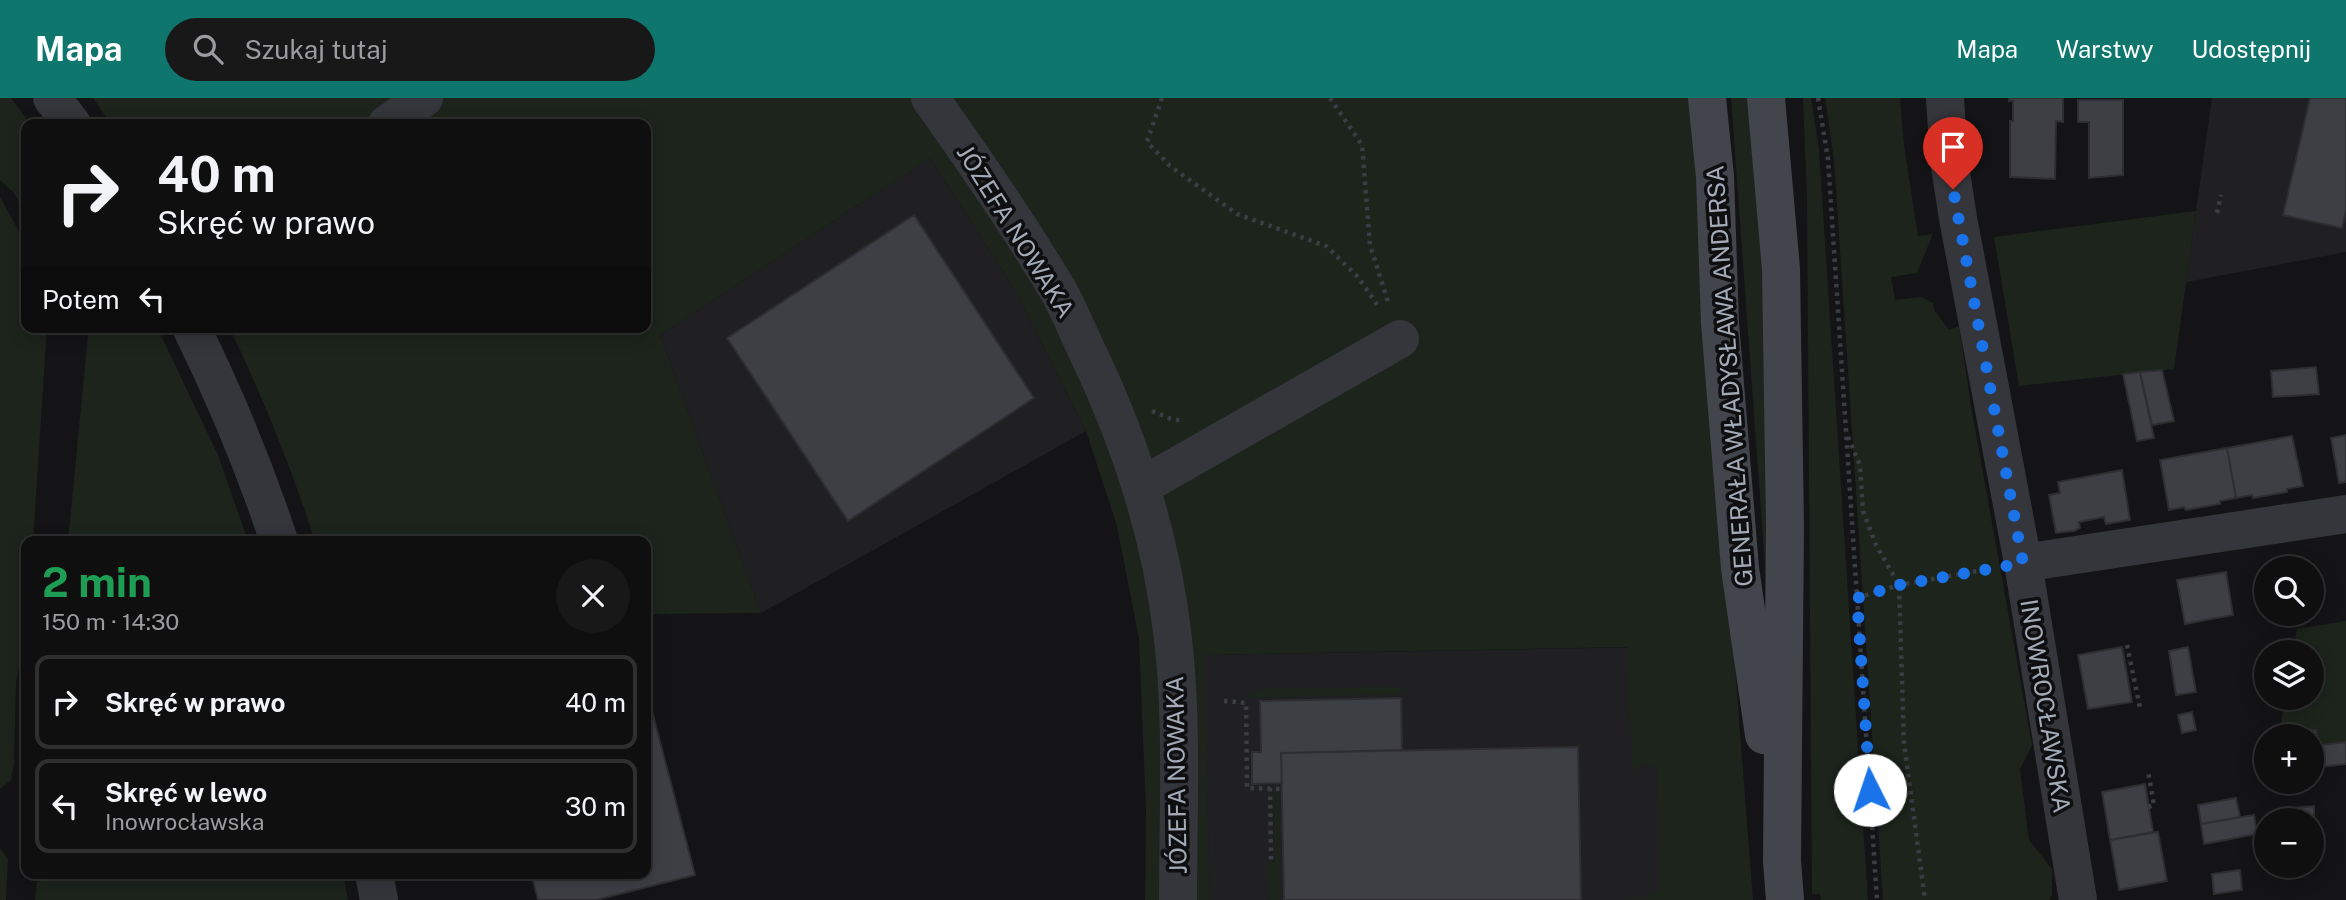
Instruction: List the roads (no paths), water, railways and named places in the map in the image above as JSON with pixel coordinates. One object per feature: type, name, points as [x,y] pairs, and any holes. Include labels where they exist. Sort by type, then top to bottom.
[{"type":"main road","name":"GENERAŁA WŁADYSŁAWA ANDERSA","points":[[1707,98],[1715,177],[1720,323],[1740,568],[1782,861],[1785,900]]},
{"type":"main road","name":"GENERAŁA WŁADYSŁAWA ANDERSA","points":[[1766,98],[1781,269],[1785,526],[1782,861]]},
{"type":"street","points":[[52,98],[68,119]]},
{"type":"street","points":[[394,119],[424,98]]},
{"type":"street","name":"JÓZEFA NOWAKA","points":[[930,98],[990,184],[1060,294],[1109,397],[1142,486],[1173,632],[1178,764],[1178,900]]},
{"type":"street","name":"INOWROCŁAWSKA","points":[[1945,98],[1949,160],[1958,218],[2023,563],[2078,900]]},
{"type":"street","points":[[194,333],[219,385],[277,536]]},
{"type":"street","points":[[1142,486],[1400,339]]},
{"type":"street","points":[[2023,563],[2346,514]]},
{"type":"street","points":[[375,879],[379,900]]}]
